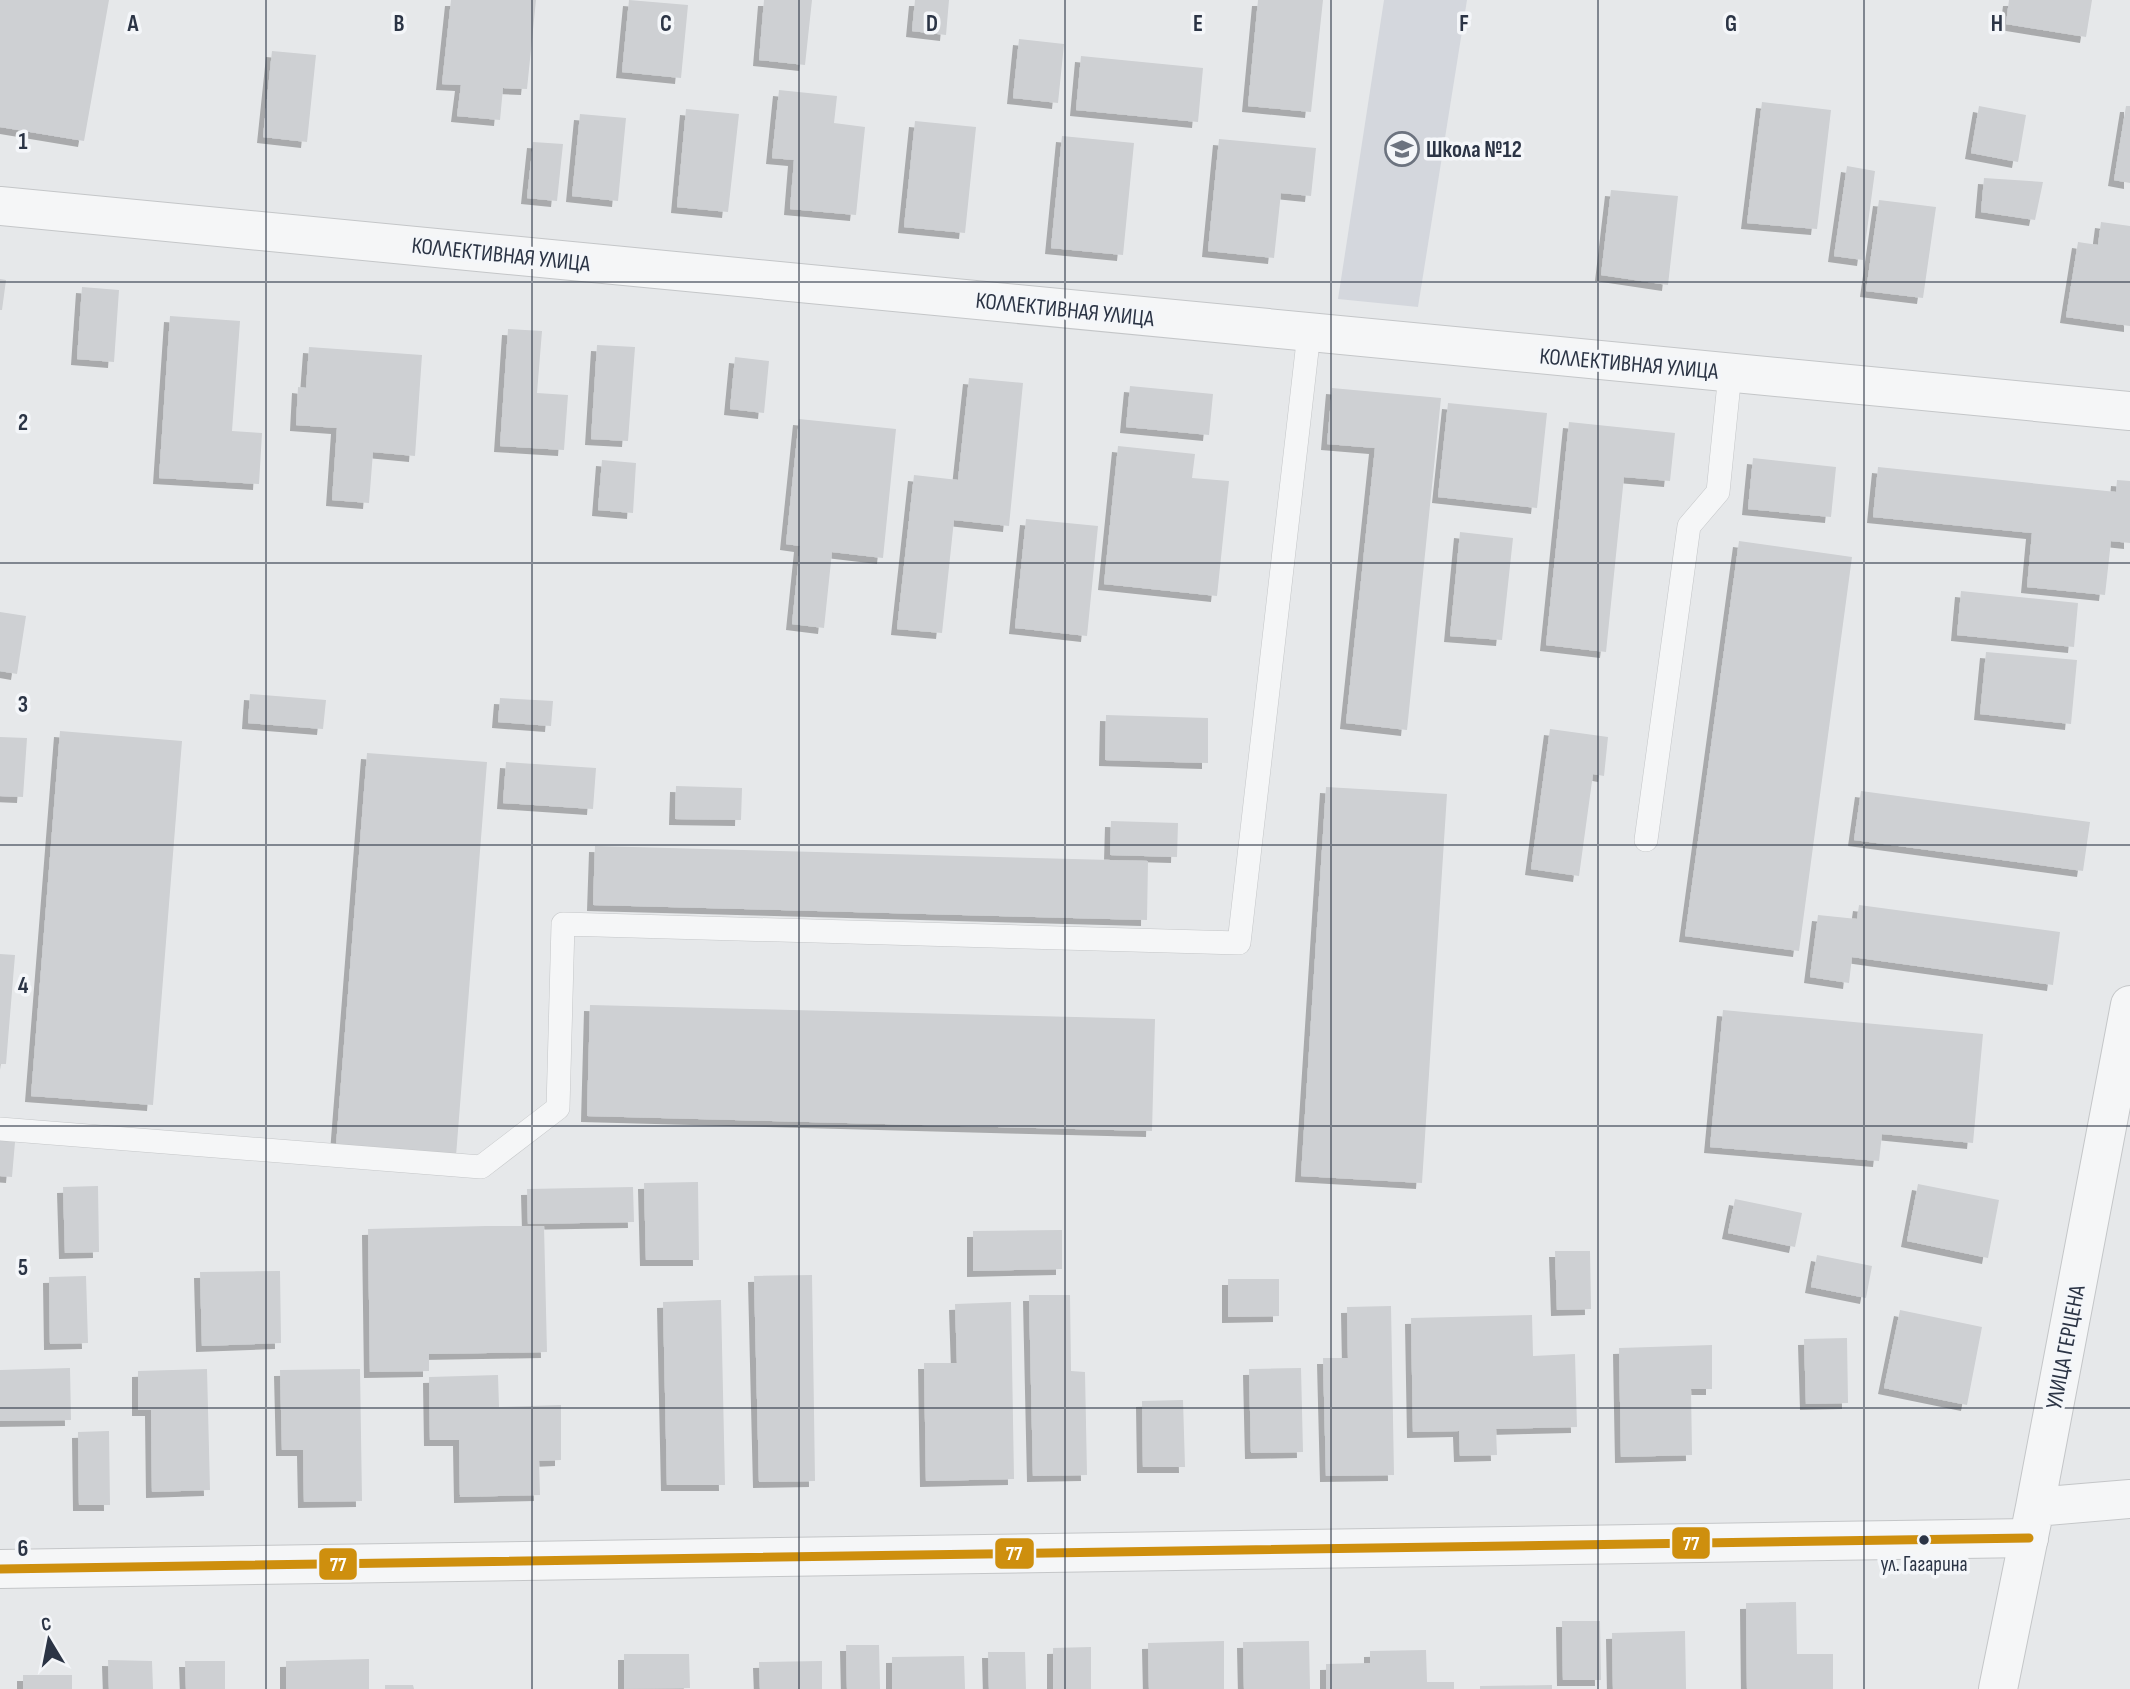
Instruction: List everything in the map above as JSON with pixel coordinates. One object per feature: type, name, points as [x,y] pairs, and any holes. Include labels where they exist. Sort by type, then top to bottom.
[{"type":"street","name":"КОЛЛЕКТИВНАЯ УЛИЦА","points":[[0,206],[2130,411]]},
{"type":"street","name":"УЛИЦА ГЕРЦЕНА","points":[[1998,1689],[2130,1005]]},
{"type":"street","points":[[0,1569],[2032,1523],[2130,1499]]},
{"type":"lane","points":[[0,1129],[481,1167],[558,1108],[563,924],[1238,943],[1309,333]]},
{"type":"lane","points":[[1646,840],[1689,526],[1718,492],[1730,373]]},
{"type":"shaded area","name":"Школа №12","points":[[1384,0],[1467,0],[1418,307],[1338,299]]},
{"type":"building","points":[[0,0],[109,0],[84,141],[0,127]]},
{"type":"building","points":[[451,0],[536,0],[527,89],[503,88],[500,120],[457,116],[461,85],[442,84]]},
{"type":"building","points":[[629,0],[688,5],[681,78],[622,72]]},
{"type":"building","points":[[764,0],[812,0],[805,65],[759,60]]},
{"type":"building","points":[[915,0],[949,0],[946,35],[912,31]]},
{"type":"building","points":[[1258,0],[1323,0],[1311,112],[1248,106]]},
{"type":"building","points":[[2009,0],[2092,0],[2086,37],[2006,24]]},
{"type":"building","points":[[1019,39],[1064,44],[1058,103],[1013,98]]},
{"type":"building","points":[[272,51],[316,55],[307,142],[263,137]]},
{"type":"building","points":[[1081,56],[1203,68],[1198,122],[1076,110]]},
{"type":"building","points":[[779,90],[837,96],[834,123],[865,127],[856,215],[790,209],[794,160],[772,158]]},
{"type":"building","points":[[1762,102],[1831,110],[1817,229],[1747,223]]},
{"type":"building","points":[[1979,106],[2026,115],[2018,162],[1971,153]]},
{"type":"building","points":[[2126,106],[2130,106],[2130,183],[2114,180]]},
{"type":"building","points":[[686,109],[739,114],[728,212],[677,207]]},
{"type":"building","points":[[580,114],[626,118],[618,201],[572,196]]},
{"type":"building","points":[[915,121],[976,127],[965,233],[904,227]]},
{"type":"building","points":[[1062,136],[1134,143],[1123,255],[1051,248]]},
{"type":"building","points":[[1219,139],[1316,148],[1311,196],[1281,193],[1274,258],[1208,251]]},
{"type":"building","points":[[533,142],[563,144],[557,201],[527,198]]},
{"type":"building","points":[[1847,166],[1875,171],[1863,260],[1834,256]]},
{"type":"building","points":[[1984,178],[2043,182],[2035,220],[1981,212]]},
{"type":"building","points":[[1611,190],[1678,196],[1668,285],[1601,275]]},
{"type":"building","points":[[1879,200],[1936,207],[1923,298],[1866,291]]},
{"type":"building","points":[[2101,222],[2130,226],[2130,326],[2066,317],[2078,242],[2098,245]]},
{"type":"building","points":[[0,279],[6,280],[2,310],[0,310]]},
{"type":"building","points":[[82,287],[119,290],[114,362],[77,359]]},
{"type":"building","points":[[170,316],[240,321],[232,431],[262,433],[259,484],[159,478]]},
{"type":"building","points":[[508,329],[542,331],[537,393],[568,395],[564,450],[500,446]]},
{"type":"building","points":[[597,345],[635,347],[628,441],[591,439]]},
{"type":"building","points":[[309,347],[422,355],[415,456],[373,452],[369,503],[332,500],[337,428],[296,425],[298,387],[306,388]]},
{"type":"building","points":[[735,357],[769,361],[764,413],[730,409]]},
{"type":"building","points":[[969,378],[1023,383],[1009,526],[954,520],[942,633],[897,629],[914,475],[958,480]]},
{"type":"building","points":[[1130,386],[1213,394],[1209,435],[1126,427]]},
{"type":"building","points":[[1332,388],[1441,398],[1407,730],[1346,723],[1375,448],[1327,444]]},
{"type":"building","points":[[1448,403],[1547,413],[1537,508],[1438,497]]},
{"type":"building","points":[[799,419],[896,429],[883,558],[832,552],[824,628],[792,624],[800,546],[786,544]]},
{"type":"building","points":[[1569,422],[1675,433],[1670,481],[1624,477],[1606,652],[1546,645]]},
{"type":"building","points":[[1118,446],[1195,454],[1192,478],[1229,481],[1217,596],[1104,584]]},
{"type":"building","points":[[1753,458],[1836,467],[1831,517],[1748,509]]},
{"type":"building","points":[[602,460],[636,463],[633,513],[598,510]]},
{"type":"building","points":[[1878,467],[2116,492],[2117,480],[2130,481],[2130,543],[2111,541],[2105,595],[2027,587],[2032,533],[1873,517]]},
{"type":"building","points":[[1026,519],[1098,526],[1087,636],[1015,628]]},
{"type":"building","points":[[1460,532],[1513,538],[1502,640],[1450,636]]},
{"type":"building","points":[[1739,541],[1852,557],[1799,951],[1685,936]]},
{"type":"building","points":[[1961,591],[2078,603],[2074,647],[1957,635]]},
{"type":"building","points":[[0,612],[26,616],[17,674],[0,671]]},
{"type":"building","points":[[1986,652],[2077,660],[2071,724],[1980,714]]},
{"type":"building","points":[[250,694],[326,700],[323,729],[248,723]]},
{"type":"building","points":[[500,698],[553,701],[551,726],[498,722]]},
{"type":"building","points":[[1106,715],[1208,718],[1208,763],[1105,760]]},
{"type":"building","points":[[1550,729],[1608,737],[1604,776],[1593,774],[1579,876],[1531,869]]},
{"type":"building","points":[[60,731],[182,741],[153,1105],[31,1096]]},
{"type":"building","points":[[0,737],[27,738],[23,797],[0,796]]},
{"type":"building","points":[[367,753],[487,762],[456,1156],[336,1146]]},
{"type":"building","points":[[506,762],[596,768],[593,809],[503,803]]},
{"type":"building","points":[[676,786],[742,788],[741,820],[675,819]]},
{"type":"building","points":[[1326,787],[1447,794],[1422,1183],[1301,1176]]},
{"type":"building","points":[[1861,791],[2090,822],[2083,871],[1854,840]]},
{"type":"building","points":[[1111,821],[1178,823],[1177,857],[1110,855]]},
{"type":"building","points":[[595,846],[1148,861],[1147,920],[593,905]]},
{"type":"building","points":[[1859,905],[2060,932],[2053,985],[1852,957],[1849,983],[1810,977],[1818,915],[1857,919]]},
{"type":"building","points":[[0,954],[15,955],[6,1064],[0,1064]]},
{"type":"building","points":[[590,1005],[1155,1019],[1152,1131],[587,1116]]},
{"type":"building","points":[[1723,1010],[1983,1034],[1973,1143],[1882,1134],[1879,1161],[1710,1147]]},
{"type":"building","points":[[0,1140],[15,1142],[12,1177],[0,1176]]},
{"type":"building","points":[[698,1182],[699,1260],[646,1260],[644,1183]]},
{"type":"building","points":[[1918,1184],[1999,1200],[1988,1258],[1907,1241]]},
{"type":"building","points":[[98,1186],[99,1252],[65,1253],[63,1187]]},
{"type":"building","points":[[633,1187],[634,1222],[528,1224],[527,1189]]},
{"type":"building","points":[[1735,1199],[1802,1213],[1795,1247],[1728,1233]]},
{"type":"building","points":[[544,1226],[547,1352],[429,1354],[429,1371],[370,1372],[368,1229]]},
{"type":"building","points":[[1062,1230],[1062,1269],[973,1271],[973,1231]]},
{"type":"building","points":[[1555,1251],[1590,1251],[1591,1309],[1557,1310]]},
{"type":"building","points":[[1817,1255],[1872,1266],[1866,1298],[1811,1287]]},
{"type":"building","points":[[280,1271],[281,1343],[202,1346],[200,1272]]},
{"type":"building","points":[[812,1275],[815,1481],[759,1482],[754,1276]]},
{"type":"building","points":[[86,1276],[88,1343],[50,1344],[49,1277]]},
{"type":"building","points":[[1228,1279],[1279,1279],[1279,1316],[1228,1317]]},
{"type":"building","points":[[1029,1295],[1070,1295],[1071,1371],[1085,1372],[1087,1475],[1033,1476]]},
{"type":"building","points":[[721,1300],[725,1485],[667,1485],[663,1302]]},
{"type":"building","points":[[1011,1302],[1014,1479],[926,1481],[924,1363],[957,1363],[955,1304]]},
{"type":"building","points":[[1391,1306],[1394,1475],[1326,1476],[1323,1358],[1348,1358],[1347,1307]]},
{"type":"building","points":[[1900,1310],[1982,1327],[1967,1405],[1884,1388]]},
{"type":"building","points":[[1532,1315],[1533,1356],[1575,1354],[1577,1427],[1496,1429],[1497,1455],[1460,1456],[1459,1431],[1413,1432],[1411,1318]]},
{"type":"building","points":[[1847,1338],[1848,1403],[1806,1404],[1804,1339]]},
{"type":"building","points":[[1712,1345],[1712,1389],[1691,1389],[1692,1455],[1621,1457],[1619,1348]]},
{"type":"building","points":[[70,1368],[71,1420],[0,1421],[0,1370]]},
{"type":"building","points":[[1301,1368],[1303,1452],[1251,1453],[1249,1369]]},
{"type":"building","points":[[207,1369],[210,1490],[152,1492],[151,1410],[138,1410],[138,1371]]},
{"type":"building","points":[[360,1369],[362,1501],[304,1502],[303,1450],[282,1450],[280,1370]]},
{"type":"building","points":[[498,1375],[499,1407],[561,1405],[561,1460],[539,1461],[540,1495],[460,1497],[459,1440],[430,1440],[429,1377]]},
{"type":"building","points":[[1183,1400],[1185,1467],[1143,1467],[1142,1401]]},
{"type":"building","points":[[109,1431],[110,1505],[79,1505],[78,1432]]},
{"type":"building","points":[[1796,1602],[1797,1654],[1833,1654],[1833,1689],[1747,1689],[1746,1603]]},
{"type":"building","points":[[1562,1621],[1600,1621],[1601,1680],[1563,1680]]},
{"type":"building","points":[[1685,1631],[1686,1689],[1613,1689],[1612,1633]]},
{"type":"building","points":[[1224,1641],[1224,1689],[1149,1689],[1148,1643]]},
{"type":"building","points":[[1309,1641],[1310,1689],[1244,1689],[1243,1642]]},
{"type":"building","points":[[846,1645],[879,1645],[880,1689],[847,1689]]},
{"type":"building","points":[[1091,1647],[1091,1689],[1053,1689],[1053,1648]]},
{"type":"building","points":[[1426,1650],[1427,1682],[1454,1682],[1454,1689],[1326,1689],[1326,1664],[1370,1663],[1370,1651]]},
{"type":"building","points":[[988,1652],[1025,1652],[1026,1689],[989,1689]]},
{"type":"building","points":[[624,1654],[689,1654],[690,1688],[624,1689]]},
{"type":"building","points":[[964,1656],[965,1689],[892,1689],[892,1657]]},
{"type":"building","points":[[369,1659],[369,1689],[286,1689],[286,1661]]},
{"type":"building","points":[[108,1660],[152,1661],[153,1689],[109,1689]]},
{"type":"building","points":[[185,1661],[225,1661],[225,1689],[186,1689]]},
{"type":"building","points":[[822,1661],[822,1689],[760,1689],[759,1662]]},
{"type":"building","points":[[23,1675],[72,1675],[72,1689],[23,1689]]},
{"type":"building","points":[[385,1685],[413,1685],[414,1689],[385,1689]]},
{"type":"building","points":[[1552,1685],[1552,1689],[1480,1689],[1480,1686]]},
{"type":"transit line","name":"77","points":[[0,1569],[2029,1538]]},
{"type":"place","name":"Школа №12","points":[[1402,149]]},
{"type":"place","name":"ул. Гагарина","points":[[1924,1540]]}]
